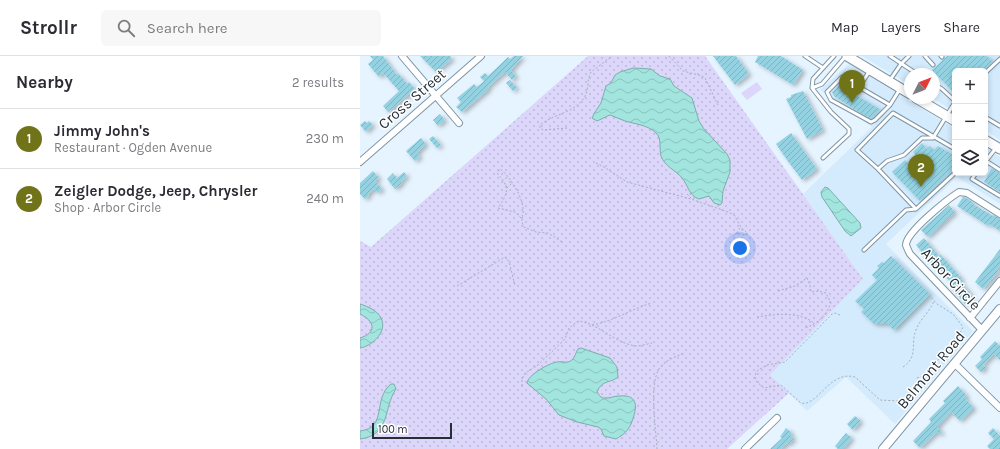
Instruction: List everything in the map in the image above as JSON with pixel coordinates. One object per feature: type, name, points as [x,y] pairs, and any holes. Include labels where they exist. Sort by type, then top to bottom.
[{"type":"main road","points":[[846,56],[904,90]]},
{"type":"main road","points":[[926,104],[952,119]]},
{"type":"main road","points":[[988,142],[998,148]]},
{"type":"main road","name":"Belmont Road","points":[[883,449],[1000,308]]},
{"type":"street","points":[[402,56],[459,123]]},
{"type":"street","name":"Cross Street","points":[[360,162],[481,56]]},
{"type":"street","name":"Arbor Circle","points":[[982,330],[910,254],[906,246],[913,232],[926,218],[943,203],[959,192],[967,193],[1000,214]]},
{"type":"street","points":[[970,318],[1000,281]]},
{"type":"street","points":[[954,363],[1000,408]]},
{"type":"street","points":[[745,449],[777,418]]},
{"type":"lane","points":[[805,56],[823,68]]},
{"type":"lane","points":[[823,158],[849,134],[849,129],[831,112],[812,88],[813,79],[834,56]]},
{"type":"lane","points":[[812,88],[822,84],[846,56]]},
{"type":"lane","points":[[890,56],[907,68]]},
{"type":"lane","points":[[889,82],[900,64],[909,56]]},
{"type":"lane","points":[[925,56],[933,65]]},
{"type":"lane","points":[[988,70],[1000,59],[996,56]]},
{"type":"lane","points":[[859,87],[870,70]]},
{"type":"lane","points":[[818,73],[825,80]]},
{"type":"lane","points":[[890,104],[842,77],[827,92],[831,100],[871,122],[875,120],[890,104],[900,88]]},
{"type":"lane","points":[[940,88],[952,98]]},
{"type":"lane","points":[[933,138],[953,104]]},
{"type":"lane","points":[[916,209],[857,150],[893,113],[933,138],[952,148]]},
{"type":"lane","points":[[988,119],[1000,126]]},
{"type":"lane","points":[[878,170],[887,161],[904,155],[922,138],[933,138]]},
{"type":"lane","points":[[988,160],[998,148]]},
{"type":"lane","points":[[988,163],[1000,170]]},
{"type":"lane","points":[[864,250],[906,210],[916,209],[952,176]]},
{"type":"lane","points":[[974,176],[972,179],[1000,196]]},
{"type":"path","points":[[566,128],[543,130],[540,128],[540,125],[543,122],[564,113],[579,103],[585,97],[587,92],[588,80],[591,72],[612,56]]},
{"type":"path","points":[[669,56],[683,71],[705,78],[718,105]]},
{"type":"path","points":[[596,163],[627,182],[691,199],[728,212],[734,215],[741,227],[748,234],[744,236],[737,233]]},
{"type":"path","points":[[507,188],[504,180],[498,173],[500,169],[512,182],[519,194],[523,212],[521,218]]},
{"type":"path","points":[[512,182],[507,188],[504,199],[498,208],[515,212],[521,218],[524,228],[536,232],[548,233],[562,242]]},
{"type":"path","points":[[688,194],[691,199]]},
{"type":"path","points":[[733,236],[741,227]]},
{"type":"path","points":[[457,286],[505,257],[508,258],[515,286]]},
{"type":"path","points":[[778,291],[795,286],[807,278],[811,292],[818,291],[826,293],[831,303],[827,311],[816,324],[805,328]]},
{"type":"path","points":[[917,378],[924,376],[963,327],[949,311],[934,301],[929,295]]},
{"type":"path","points":[[903,367],[912,357],[914,350],[914,335],[916,330],[929,312],[934,301]]},
{"type":"path","points":[[591,325],[610,321],[652,303]]},
{"type":"path","points":[[840,315],[835,313],[832,314],[785,362],[767,365],[758,370],[755,377],[757,382],[764,388],[781,385],[803,404],[811,401],[833,381],[850,375],[855,377],[880,400],[899,401],[904,405]]},
{"type":"path","points":[[757,316],[774,314],[800,316],[808,318],[816,324]]},
{"type":"path","points":[[522,386],[524,374],[538,366],[565,339],[568,328],[578,321],[585,322],[611,337],[627,344],[638,346],[652,343]]},
{"type":"path","points":[[657,449],[654,407],[656,377],[659,369],[664,363],[685,353]]},
{"type":"shaded area","points":[[588,56],[705,56],[863,279],[770,375],[789,393],[727,449],[360,449],[360,241],[371,247]]},
{"type":"shaded area","points":[[862,56],[1000,56],[1000,140],[988,132],[988,68],[952,68],[952,110],[940,103],[940,68],[904,68],[904,81]]},
{"type":"shaded area","points":[[849,64],[904,98],[904,104],[914,104],[952,127],[952,176],[988,176],[988,149],[1000,157],[1000,204],[957,177],[886,244],[973,331],[895,424],[846,377],[807,411],[770,375],[863,279],[803,194],[872,127],[820,90]]},
{"type":"shaded area","points":[[757,82],[762,89],[747,100],[741,93]]},
{"type":"water","points":[[633,68],[651,69],[660,76],[670,79],[674,86],[692,98],[699,121],[704,129],[727,154],[730,160],[730,172],[723,191],[722,203],[720,205],[714,203],[709,196],[699,199],[691,193],[682,178],[663,160],[660,153],[658,135],[653,130],[610,115],[597,121],[592,118],[601,103],[606,86],[611,83],[615,75]]},
{"type":"water","points":[[825,187],[828,188],[860,223],[861,228],[851,236],[845,231],[822,197],[821,192]]},
{"type":"water","points":[[360,304],[369,307],[380,315],[383,323],[381,333],[378,338],[365,347],[360,348],[360,338],[369,333],[372,327],[369,320],[360,314]]},
{"type":"water","points":[[581,348],[610,358],[617,367],[618,377],[604,383],[600,387],[597,391],[600,396],[605,398],[626,396],[631,397],[634,400],[635,413],[630,426],[625,433],[616,439],[604,436],[601,429],[598,427],[577,422],[559,415],[546,399],[527,383],[531,376],[544,367],[553,363],[568,362],[572,360],[578,349]]},
{"type":"water","points":[[391,384],[394,384],[396,389],[392,396],[382,426],[377,432],[360,439],[360,431],[369,429],[377,419],[382,397],[385,390]]},
{"type":"building","points":[[370,56],[383,56],[397,75],[398,73],[407,84],[409,82],[415,89],[388,112],[383,106],[399,91],[383,73],[379,77],[368,64],[373,60]]},
{"type":"building","points":[[420,56],[450,56],[452,59],[436,72]]},
{"type":"building","points":[[514,56],[523,56],[511,70],[516,76],[512,80],[505,72],[488,87],[489,89],[462,112],[456,107],[461,102],[457,98],[474,84],[477,87],[484,81],[480,77],[485,73],[488,76],[508,57],[510,59]]},
{"type":"building","points":[[713,56],[736,56],[749,74],[735,85]]},
{"type":"building","points":[[758,56],[781,56],[803,70],[793,85],[755,62]]},
{"type":"building","points":[[947,56],[987,56],[993,62],[986,68],[952,68],[952,91],[940,78],[940,68],[934,68]]},
{"type":"building","points":[[510,80],[517,88],[513,91],[506,83]]},
{"type":"building","points":[[839,85],[881,110],[871,119],[859,112],[834,96],[832,92]]},
{"type":"building","points":[[803,91],[823,130],[807,139],[786,99],[791,97],[791,95]]},
{"type":"building","points":[[440,114],[445,120],[438,126],[433,120]]},
{"type":"building","points":[[365,121],[367,123],[369,121],[373,125],[366,132],[360,125]]},
{"type":"building","points":[[791,133],[817,169],[802,180],[776,144]]},
{"type":"building","points":[[433,136],[441,145],[437,148],[429,139]]},
{"type":"building","points":[[421,138],[426,144],[417,153],[420,157],[415,161],[406,151]]},
{"type":"building","points":[[922,143],[927,149],[930,146],[934,150],[938,146],[952,154],[952,171],[920,201],[892,172],[905,160],[910,165],[918,158],[913,152]]},
{"type":"building","points":[[992,168],[1000,173],[1000,192],[984,182]]},
{"type":"building","points":[[373,171],[379,178],[375,181],[382,189],[378,193],[374,189],[365,199],[360,194],[360,183]]},
{"type":"building","points":[[404,172],[407,176],[395,189],[387,179],[393,173],[397,178]]},
{"type":"building","points":[[963,197],[993,216],[1000,218],[1000,231],[989,224],[988,226],[957,206]]},
{"type":"building","points":[[949,205],[955,212],[928,237],[921,230]]},
{"type":"building","points":[[924,238],[939,256],[941,255],[962,279],[960,281],[973,297],[965,304],[949,285],[951,283],[934,262],[932,264],[916,245]]},
{"type":"building","points":[[1000,249],[1000,266],[997,269],[999,271],[983,289],[975,282]]},
{"type":"building","points":[[891,256],[930,294],[894,330],[888,324],[874,324],[861,312],[864,309],[855,301],[877,280],[872,275],[879,268],[877,266],[882,262],[884,263]]},
{"type":"building","points":[[995,341],[1000,346],[1000,360],[994,354],[983,365],[986,367],[981,372],[975,366],[982,359],[980,357]]},
{"type":"building","points":[[958,386],[967,396],[965,398],[974,408],[960,421],[951,412],[937,427],[942,432],[940,435],[937,432],[920,448],[913,441],[931,422],[929,419],[945,403],[943,401]]},
{"type":"building","points":[[855,416],[861,421],[853,430],[847,424]]},
{"type":"building","points":[[786,428],[792,433],[790,435],[794,438],[789,444],[787,443],[781,449],[770,449],[782,438],[780,437]]},
{"type":"building","points":[[993,428],[1000,436],[1000,449],[990,449],[987,446],[994,439],[988,433]]},
{"type":"building","points":[[846,433],[852,438],[843,449],[838,449],[835,446]]},
{"type":"place","name":"Jimmy John's","points":[[852,103]]},
{"type":"place","name":"Zeigler Dodge, Jeep, Chrysler","points":[[921,187]]}]
